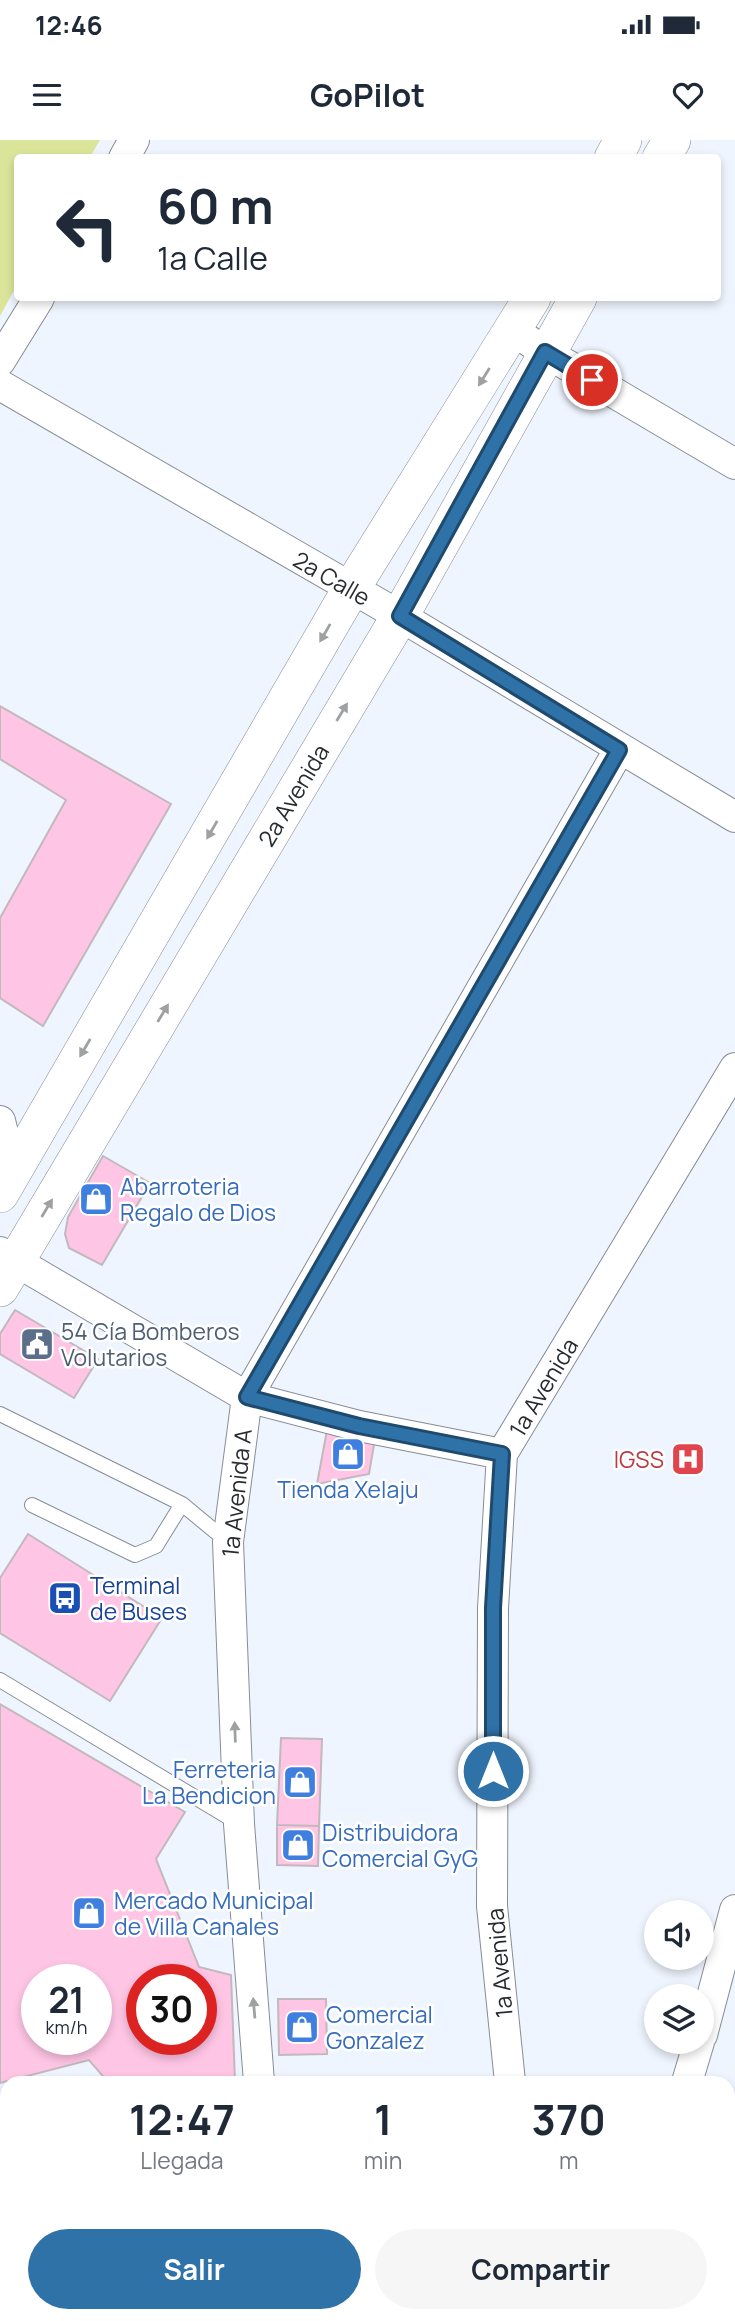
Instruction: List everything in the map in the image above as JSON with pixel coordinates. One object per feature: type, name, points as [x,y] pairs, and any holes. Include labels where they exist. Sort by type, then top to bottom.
[{"type":"street","points":[[0,361],[37,301]]},
{"type":"street","points":[[7,1183],[351,589],[530,301]]},
{"type":"street","name":"2a Avenida","points":[[5,1267],[400,616],[545,352],[576,301]]},
{"type":"street","points":[[513,330],[545,352],[735,464]]},
{"type":"street","name":"2a Calle","points":[[0,385],[400,616],[619,750],[735,817]]},
{"type":"street","name":"1a Avenida A","points":[[259,2076],[239,1824],[228,1542],[247,1397],[619,750]]},
{"type":"street","name":"1a Avenida","points":[[509,2076],[492,1906],[493,1608],[502,1454],[735,1068]]},
{"type":"street","points":[[0,1121],[7,1183]]},
{"type":"street","points":[[5,1267],[247,1397],[359,1426],[502,1454]]},
{"type":"street","points":[[714,1990],[735,1910]]},
{"type":"street","points":[[689,2076],[695,2054]]},
{"type":"lane","points":[[0,1414],[182,1504],[228,1542]]},
{"type":"lane","points":[[32,1505],[135,1555],[156,1546],[182,1504]]},
{"type":"lane","points":[[0,1680],[239,1824]]},
{"type":"green space","points":[[0,140],[100,140],[92,154],[14,154],[14,290],[0,316]]},
{"type":"building","points":[[0,706],[171,804],[43,1026],[0,998],[0,918],[66,800],[0,759]]},
{"type":"building","points":[[103,1156],[150,1183],[102,1265],[69,1248],[65,1234],[68,1217]]},
{"type":"building","name":"54 Cía Bomberos Volutarios","points":[[15,1310],[98,1359],[74,1398],[0,1354],[0,1334]]},
{"type":"building","name":"Tienda Xelaju","points":[[328,1425],[376,1433],[369,1474],[317,1484]]},
{"type":"building","name":"Terminal de Buses","points":[[28,1534],[162,1618],[110,1701],[0,1633],[0,1578]]},
{"type":"building","name":"Mercado Municipal de Villa Canales","points":[[0,1704],[185,1812],[156,1859],[198,1964],[126,1964],[126,2055],[217,2055],[217,1972],[231,1975],[235,2076],[103,2076],[89,2060],[27,2076],[0,2076]]},
{"type":"building","name":"Ferreteria La Bendicion","points":[[281,1738],[322,1739],[319,1826],[277,1825]]},
{"type":"building","name":"Distribuidora Comercial GyG","points":[[277,1825],[319,1826],[318,1866],[277,1865]]},
{"type":"building","name":"Comercial Gonzalez","points":[[278,1999],[326,1999],[327,2054],[279,2055]]},
{"type":"place","name":"Abarroteria Regalo de Dios","points":[[96,1199]]},
{"type":"place","name":"54 Cía Bomberos Volutarios","points":[[37,1344]]},
{"type":"place","name":"Tienda Xelaju","points":[[348,1454]]},
{"type":"place","name":"IGSS","points":[[688,1459]]},
{"type":"place","name":"Terminal de Buses","points":[[65,1598]]},
{"type":"place","name":"Ferreteria La Bendicion","points":[[300,1782]]},
{"type":"place","name":"Distribuidora Comercial GyG","points":[[298,1845]]},
{"type":"place","name":"Mercado Municipal de Villa Canales","points":[[89,1913]]},
{"type":"place","name":"Comercial Gonzalez","points":[[302,2027]]},
{"type":"route","points":[[493,1771],[493,1608],[502,1454],[359,1426],[247,1397],[619,750],[400,616],[545,352],[592,380]]}]
